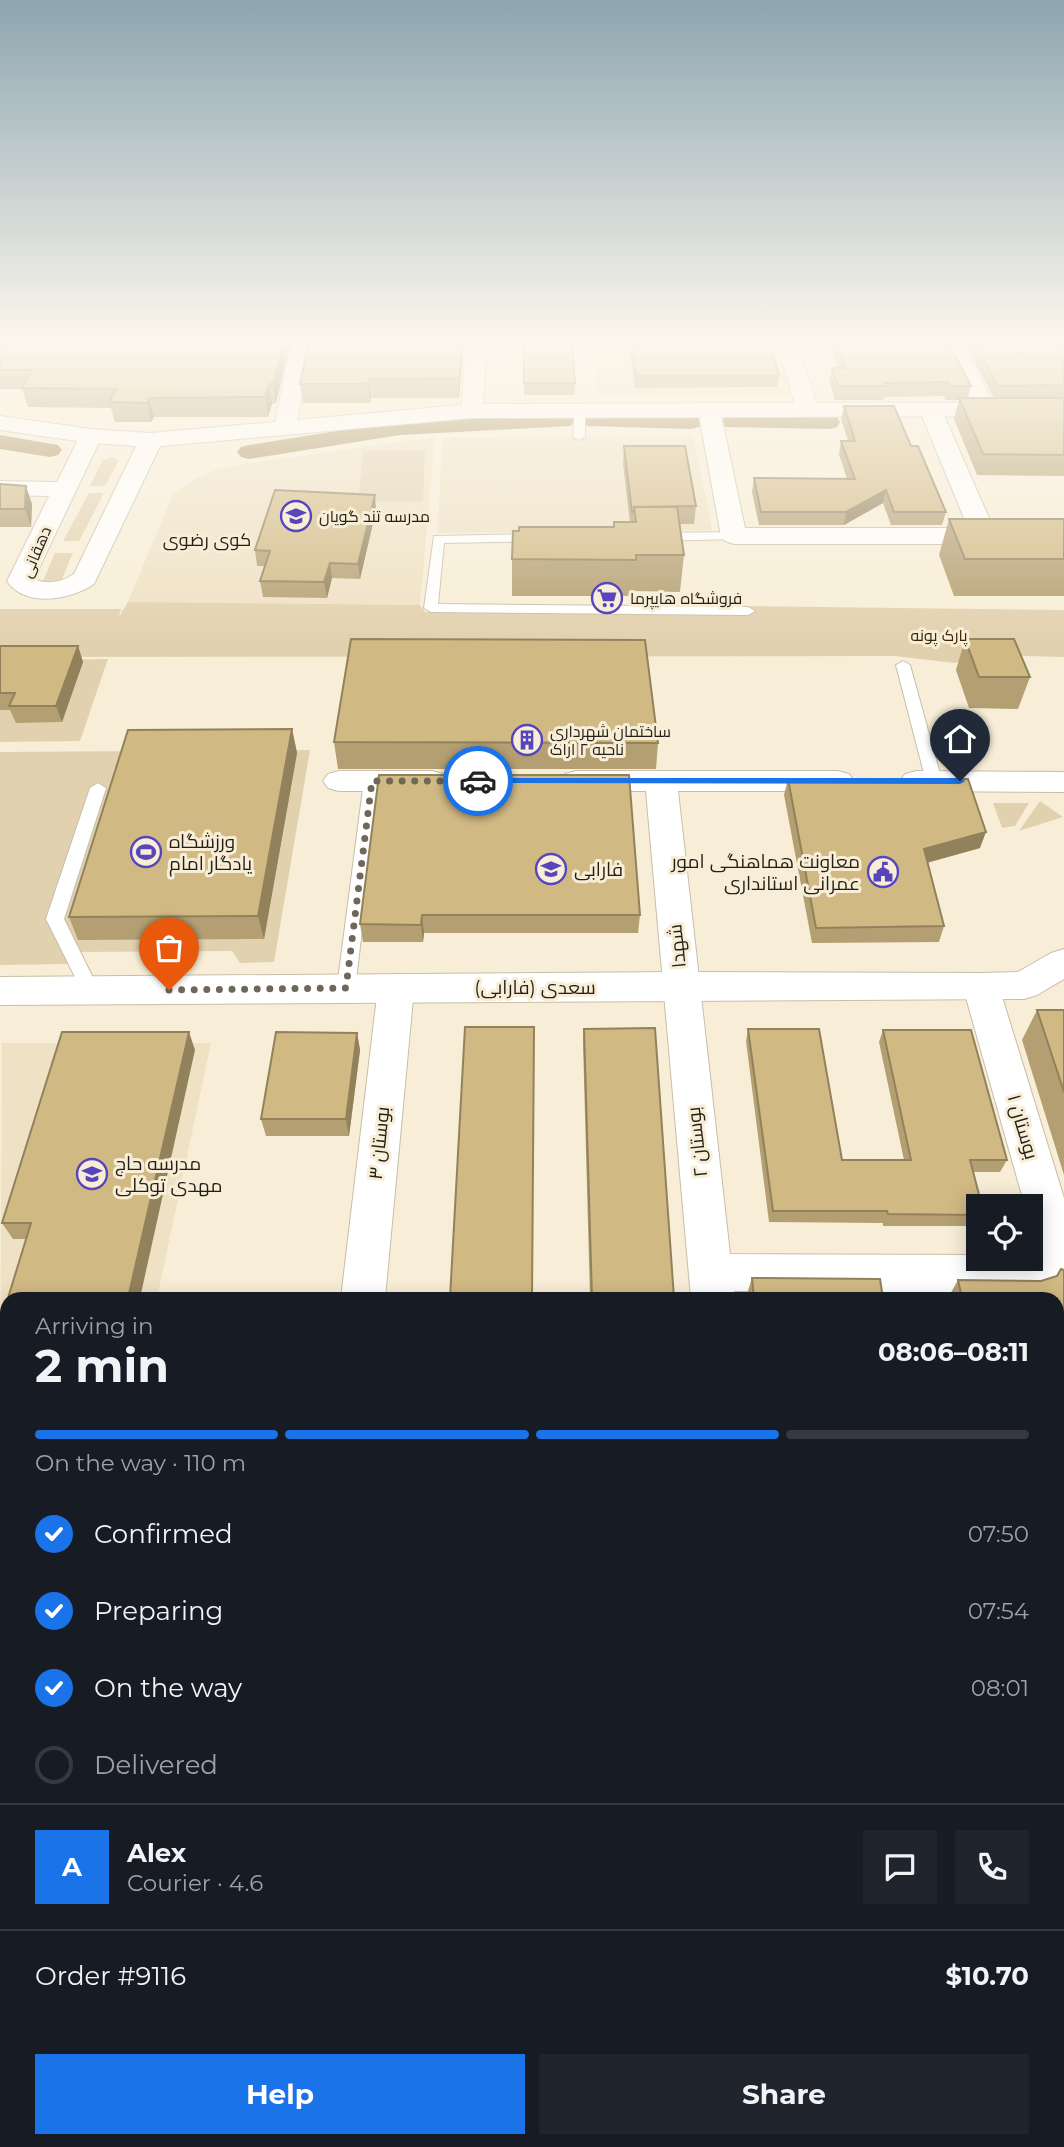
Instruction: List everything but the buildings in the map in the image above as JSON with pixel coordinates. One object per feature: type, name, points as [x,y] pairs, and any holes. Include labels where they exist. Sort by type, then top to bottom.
[{"type":"street","name":"دهقانی","points":[[87,444],[20,581],[32,588],[69,587],[85,578],[149,444]]},
{"type":"street","points":[[716,444],[734,536],[984,536],[946,444]]},
{"type":"street","points":[[0,488],[65,489]]},
{"type":"street","points":[[339,781],[454,781]]},
{"type":"street","points":[[551,781],[1064,782]]},
{"type":"street","name":"شهدا","points":[[661,782],[681,986]]},
{"type":"street","name":"سعدی (فارابی)","points":[[0,991],[681,986],[981,987],[1024,985],[1063,966]]},
{"type":"street","name":"بوستان ۲","points":[[681,986],[723,1285]]},
{"type":"street","name":"بوستان ۱","points":[[981,987],[1047,1272]]},
{"type":"street","name":"بوستان ۳","points":[[364,1292],[396,988]]},
{"type":"street","points":[[723,1285],[907,1286],[1047,1272]]},
{"type":"lane","points":[[640,537],[734,536]]},
{"type":"lane","points":[[545,538],[438,539],[431,608],[748,611]]},
{"type":"lane","points":[[903,665],[934,780]]},
{"type":"lane","points":[[346,988],[372,781]]},
{"type":"lane","points":[[90,990],[55,919],[98,788]]},
{"type":"shaded area","name":"مدرسه تند گویان","points":[[384,444],[434,444],[420,605],[128,602],[173,494],[195,479],[217,469]]},
{"type":"shaded area","points":[[443,444],[695,444],[712,530],[437,533]]},
{"type":"shaded area","name":"مدرسه حاج مهدی توکلی","points":[[2,1043],[211,1043],[158,1292],[1,1292]]},
{"type":"green space","points":[[425,450],[423,501],[358,502],[363,451]]},
{"type":"green space","points":[[112,457],[119,460],[105,486],[90,486],[102,461]]},
{"type":"green space","points":[[89,493],[104,493],[79,541],[63,541]]},
{"type":"green space","points":[[55,553],[73,553],[61,581],[43,581]]},
{"type":"green space","name":"پارک پونه","points":[[128,602],[420,605],[425,612],[737,611],[737,606],[1064,610],[1064,657],[980,655],[955,663],[894,656],[0,657],[0,609],[121,609],[119,617]]},
{"type":"green space","points":[[108,659],[80,741],[0,742],[0,661]]},
{"type":"green space","name":"ورزشگاه یادگار امام","points":[[310,750],[274,962],[240,963],[232,951],[80,952],[67,964],[0,965],[0,752]]},
{"type":"green space","points":[[1040,801],[1063,817],[1019,831]]},
{"type":"green space","points":[[993,803],[1029,803],[1015,826],[1002,828]]},
{"type":"waterway","points":[[14,444],[50,450]]},
{"type":"waterway","points":[[249,452],[298,444]]},
{"type":"way so far","points":[[169,990],[346,988],[372,781],[478,781]]},
{"type":"place","name":"مدرسه تند گویان","points":[[296,516]]},
{"type":"place","name":"فروشگاه هایپرما","points":[[607,598]]},
{"type":"place","name":"ساختمان شهرداری ناحیه ۲ اراک","points":[[527,740]]},
{"type":"place","name":"ورزشگاه یادگار امام","points":[[146,852]]},
{"type":"place","name":"فارابی","points":[[551,869]]},
{"type":"place","name":"معاونت هماهنگی امور عمرانی استانداری","points":[[883,872]]},
{"type":"place","name":"مدرسه حاج مهدی توکلی","points":[[92,1174]]},
{"type":"district","name":"کوی رضوی","points":[[207,540]]},
{"type":"route","points":[[478,781],[960,781]]}]
